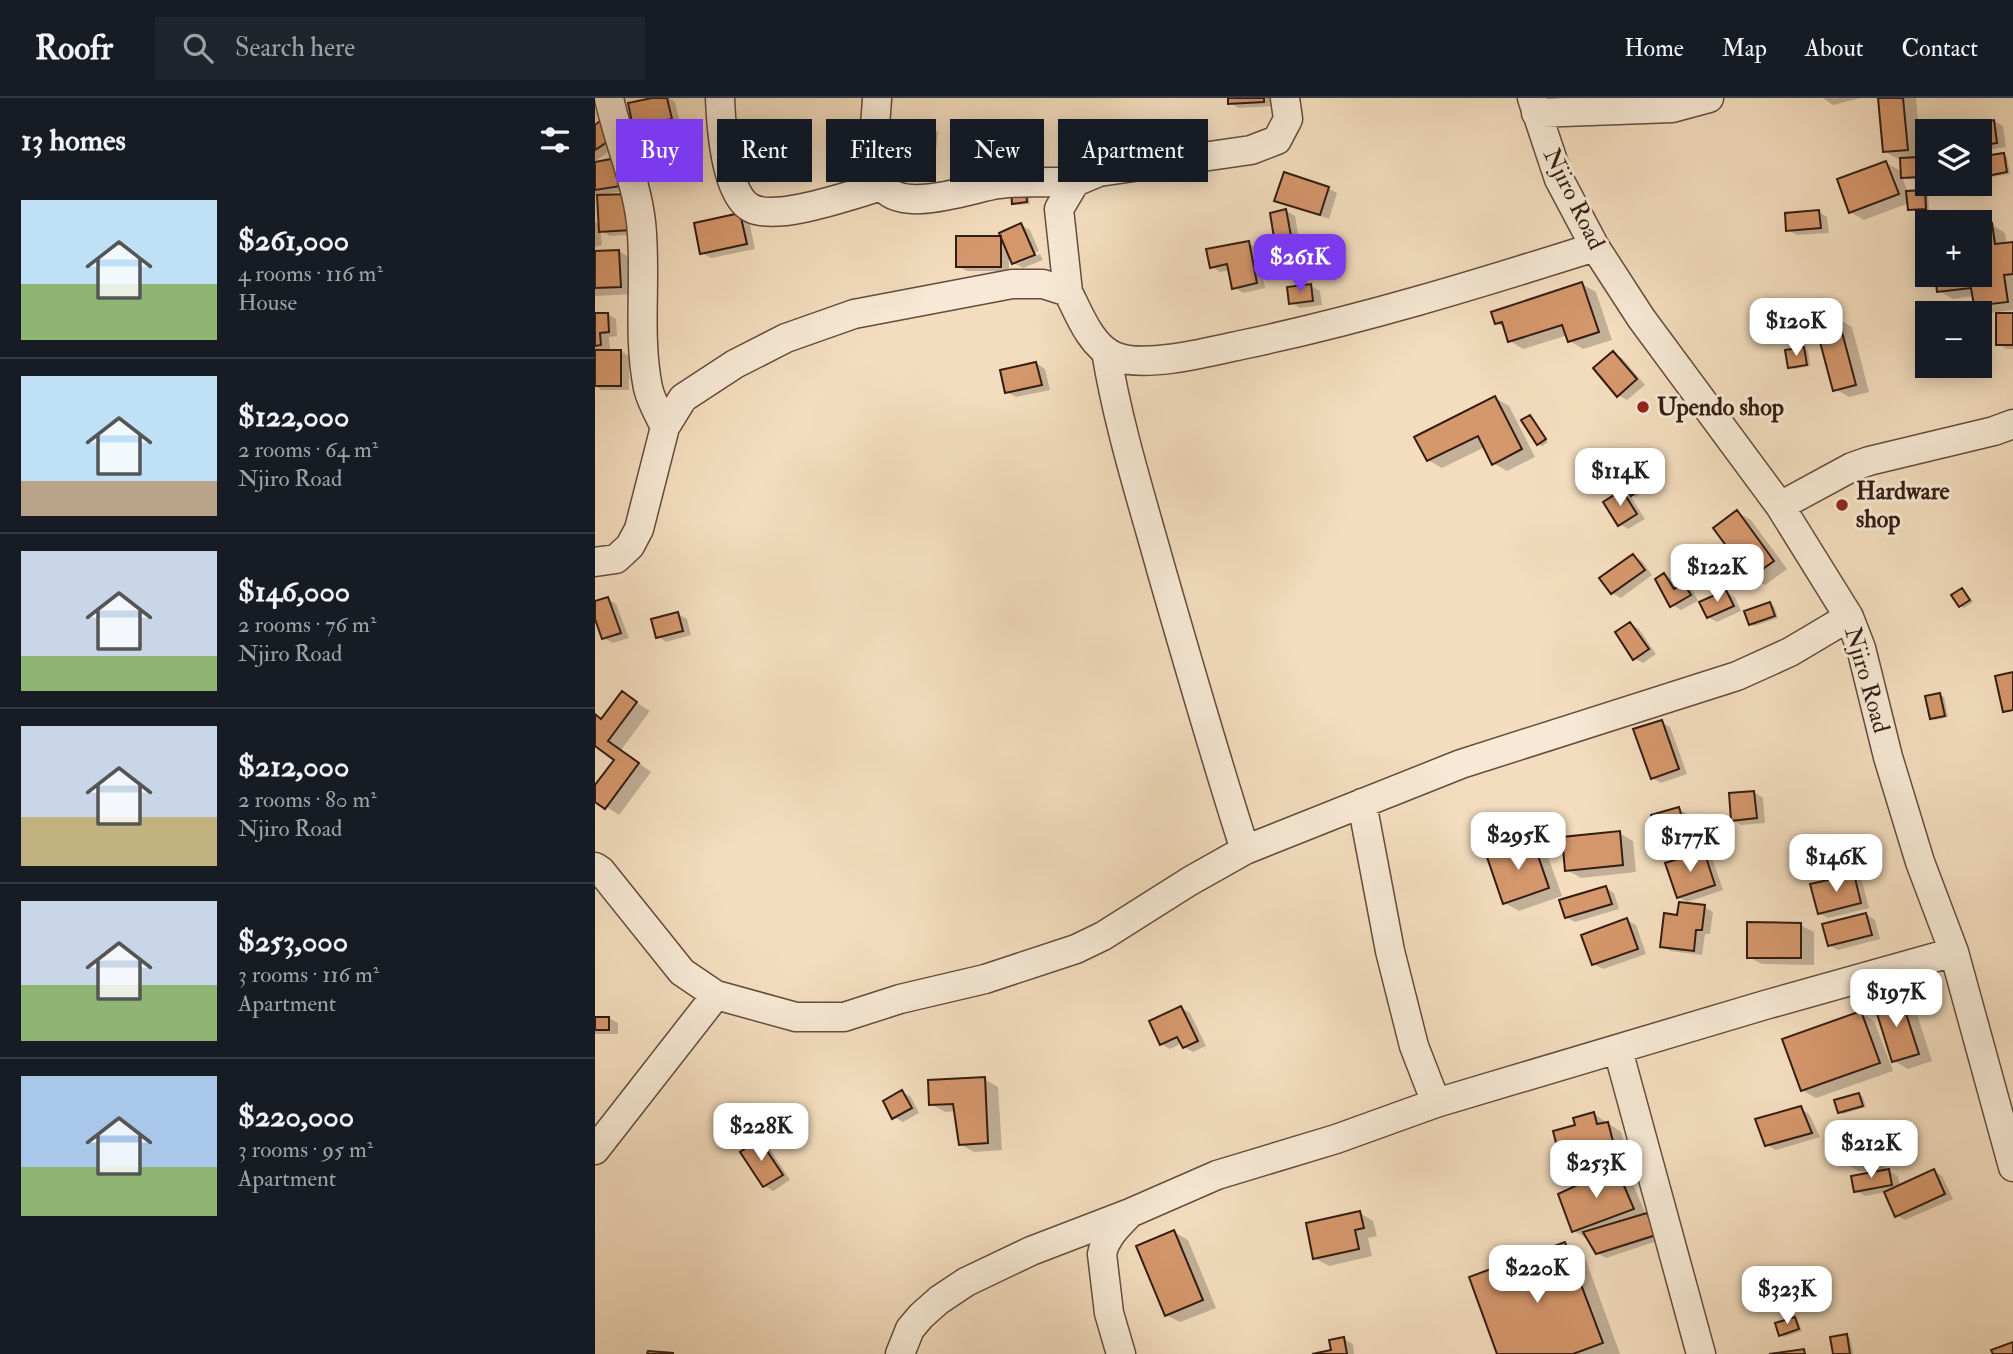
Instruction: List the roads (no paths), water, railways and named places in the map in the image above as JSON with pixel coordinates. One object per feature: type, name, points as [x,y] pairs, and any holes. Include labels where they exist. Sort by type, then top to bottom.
[{"type":"street","points":[[610,98],[638,201],[643,270],[642,323],[648,390],[665,427]]},
{"type":"street","points":[[720,98],[728,163],[737,195],[751,208],[769,213],[807,207],[882,186]]},
{"type":"street","points":[[877,98],[876,172],[882,186],[893,194],[924,200],[1001,184],[1075,182]]},
{"type":"street","points":[[1208,156],[1251,150],[1277,140],[1288,119],[1285,98]]},
{"type":"street","points":[[1534,106],[1672,108],[1709,98]]},
{"type":"street","name":"Njiro Road","points":[[1534,106],[1559,179],[1595,247],[1641,318],[1780,506],[1849,617],[1861,648],[1888,757],[1920,862],[1954,952],[2008,1122],[2013,1167]]},
{"type":"street","points":[[1075,182],[1059,209],[1068,292],[1098,344],[1106,351],[1124,358],[1162,359],[1321,328],[1595,247]]},
{"type":"street","points":[[595,562],[615,559],[630,546],[639,529],[665,427],[683,398],[735,364],[786,338],[854,314],[1012,284],[1042,284],[1068,292]]},
{"type":"street","points":[[1106,351],[1131,463],[1206,731],[1245,850]]},
{"type":"street","points":[[1780,506],[1852,467],[1869,461],[2013,424]]},
{"type":"street","points":[[595,867],[682,972],[716,995],[796,1017],[844,1017],[1045,960],[1103,936],[1245,850],[1461,764],[1737,676],[1790,652],[1849,617]]},
{"type":"street","points":[[1362,803],[1390,951],[1414,1046],[1436,1103]]},
{"type":"street","points":[[901,1354],[911,1329],[921,1316],[966,1282],[1031,1251],[1130,1213],[1217,1175],[1336,1139],[1436,1103],[1954,952]]},
{"type":"street","points":[[595,1150],[716,995]]},
{"type":"street","points":[[1618,1050],[1701,1354]]},
{"type":"street","points":[[1121,1354],[1109,1312],[1102,1254],[1103,1245],[1130,1213]]},
{"type":"place","name":"Upendo shop","points":[[1643,407]]},
{"type":"place","name":"Hardware shop","points":[[1842,505]]}]
